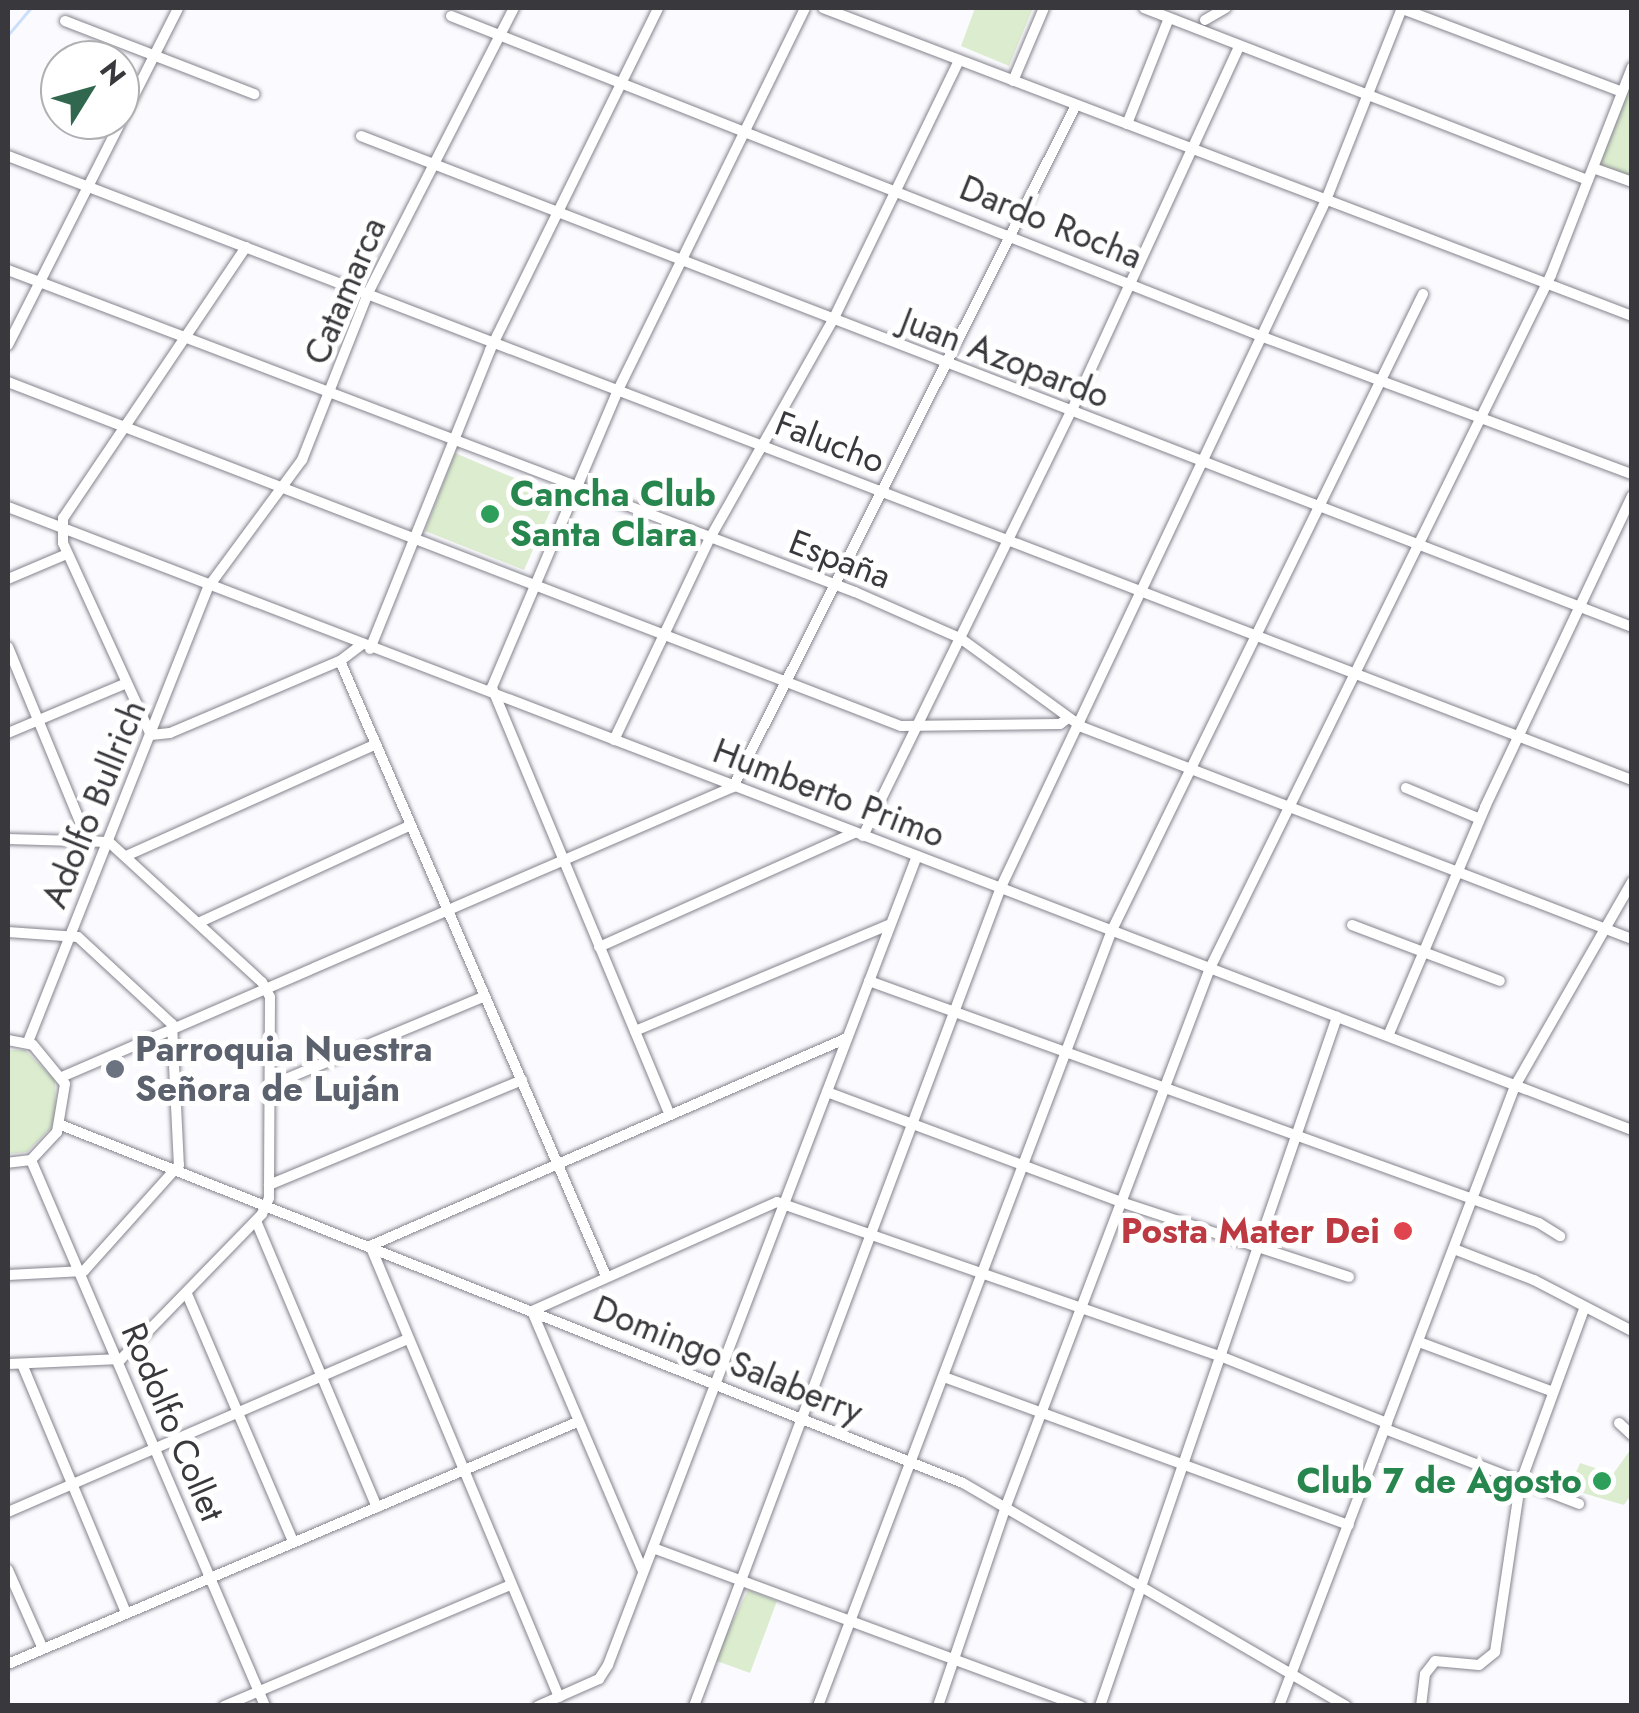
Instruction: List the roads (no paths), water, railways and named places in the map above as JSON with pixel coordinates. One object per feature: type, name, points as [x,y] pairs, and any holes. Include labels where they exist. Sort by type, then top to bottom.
[{"type":"street","points":[[8,345],[178,8]]},
{"type":"street","name":"Catamarca","points":[[210,586],[283,488],[332,394],[368,293],[514,8]]},
{"type":"street","points":[[246,248],[123,427],[61,528],[66,554],[122,685],[151,735],[170,734],[365,647],[415,539],[494,342],[658,8]]},
{"type":"street","points":[[669,1113],[492,694],[533,585],[618,390],[806,8]]},
{"type":"street","points":[[823,8],[1632,316]]},
{"type":"street","points":[[1013,81],[1044,8]]},
{"type":"street","points":[[1144,8],[1169,18],[1203,19],[1226,8]]},
{"type":"street","points":[[694,1706],[1001,887],[1073,721],[1142,591],[1326,200],[1401,8],[1622,92]]},
{"type":"street","name":"Dardo Rocha","points":[[451,16],[1263,337],[1632,474]]},
{"type":"street","points":[[1127,124],[1169,18]]},
{"type":"street","points":[[1203,19],[1239,46],[1591,174],[1632,182]]},
{"type":"street","points":[[65,21],[254,94]]},
{"type":"street","points":[[598,947],[858,835],[915,729],[1071,412],[1239,46]]},
{"type":"street","points":[[614,740],[710,538],[833,320],[959,60]]},
{"type":"street","points":[[938,1706],[1006,1506],[1210,968],[1546,283],[1632,67]]},
{"type":"street","points":[[64,1076],[733,787],[789,683],[1076,106]]},
{"type":"street","name":"Juan Azopardo","points":[[361,136],[1201,464],[1632,627]]},
{"type":"street","name":"Falucho","points":[[8,156],[1632,780]]},
{"type":"street","name":"España","points":[[8,270],[836,586],[960,638],[1073,721],[1632,939]]},
{"type":"street","points":[[818,1706],[1112,930],[1314,506],[1423,294]]},
{"type":"street","points":[[8,382],[915,729],[1073,721]]},
{"type":"street","points":[[1388,1036],[1480,819],[1632,496]]},
{"type":"street","name":"Humberto Primo","points":[[8,508],[1632,1130]]},
{"type":"street","points":[[8,579],[66,554]]},
{"type":"street","name":"Adolfo Bullrich","points":[[28,1042],[210,586]]},
{"type":"street","points":[[8,647],[87,839]]},
{"type":"street","points":[[340,661],[606,1276]]},
{"type":"street","points":[[8,733],[122,685]]},
{"type":"street","points":[[126,856],[376,744]]},
{"type":"street","points":[[1406,788],[1480,819]]},
{"type":"street","points":[[198,922],[412,825]]},
{"type":"street","points":[[8,839],[109,842],[198,922],[267,989],[269,1086],[267,1206],[187,1294],[116,1361],[8,1364]]},
{"type":"street","points":[[538,1706],[599,1679],[653,1548],[917,856]]},
{"type":"street","points":[[1278,1706],[1516,1086],[1632,882]]},
{"type":"street","points":[[1352,924],[1500,981]]},
{"type":"street","points":[[635,1031],[889,926]]},
{"type":"street","points":[[8,932],[72,934],[175,1028],[177,1171],[79,1274],[8,1274]]},
{"type":"street","points":[[870,981],[1560,1236]]},
{"type":"street","points":[[269,1086],[485,996]]},
{"type":"street","points":[[1100,1706],[1337,1017]]},
{"type":"street","points":[[559,1697],[406,1340],[370,1246],[847,1038]]},
{"type":"street","points":[[8,1040],[28,1042],[64,1076]]},
{"type":"street","points":[[8,1163],[30,1160],[61,1125],[64,1076]]},
{"type":"street","points":[[269,1185],[522,1080]]},
{"type":"street","points":[[826,1092],[1121,1202],[1349,1277]]},
{"type":"street","name":"Domingo Salaberry","points":[[61,1125],[912,1462],[1006,1506],[1346,1706]]},
{"type":"street","name":"Rodolfo Collet","points":[[30,1160],[265,1706]]},
{"type":"street","points":[[642,1569],[575,1423],[532,1311],[786,1202],[1220,1356],[1520,1484],[1579,1504]]},
{"type":"street","points":[[256,1220],[377,1506]]},
{"type":"street","points":[[1454,1249],[1534,1280],[1632,1331]]},
{"type":"street","points":[[187,1294],[294,1541]]},
{"type":"street","points":[[1421,1706],[1425,1674],[1435,1661],[1479,1664],[1495,1652],[1520,1484],[1584,1308]]},
{"type":"street","points":[[8,1512],[406,1340]]},
{"type":"street","points":[[1419,1342],[1551,1391]]},
{"type":"street","points":[[22,1364],[126,1613]]},
{"type":"street","points":[[944,1376],[1184,1461],[1349,1525]]},
{"type":"street","points":[[8,1664],[575,1423]]},
{"type":"street","points":[[1619,1423],[1632,1435]]},
{"type":"street","points":[[653,1548],[849,1624],[1082,1706]]},
{"type":"street","points":[[8,1570],[43,1649]]},
{"type":"street","points":[[224,1706],[510,1585]]},
{"type":"waterway","points":[[8,35],[31,8]]},
{"type":"place","name":"Cancha Club Santa Clara","points":[[490,514]]},
{"type":"place","name":"Parroquia Nuestra Señora de Luján","points":[[115,1069]]},
{"type":"place","name":"Posta Mater Dei","points":[[1403,1231]]},
{"type":"place","name":"Club 7 de Agosto","points":[[1602,1481]]}]
